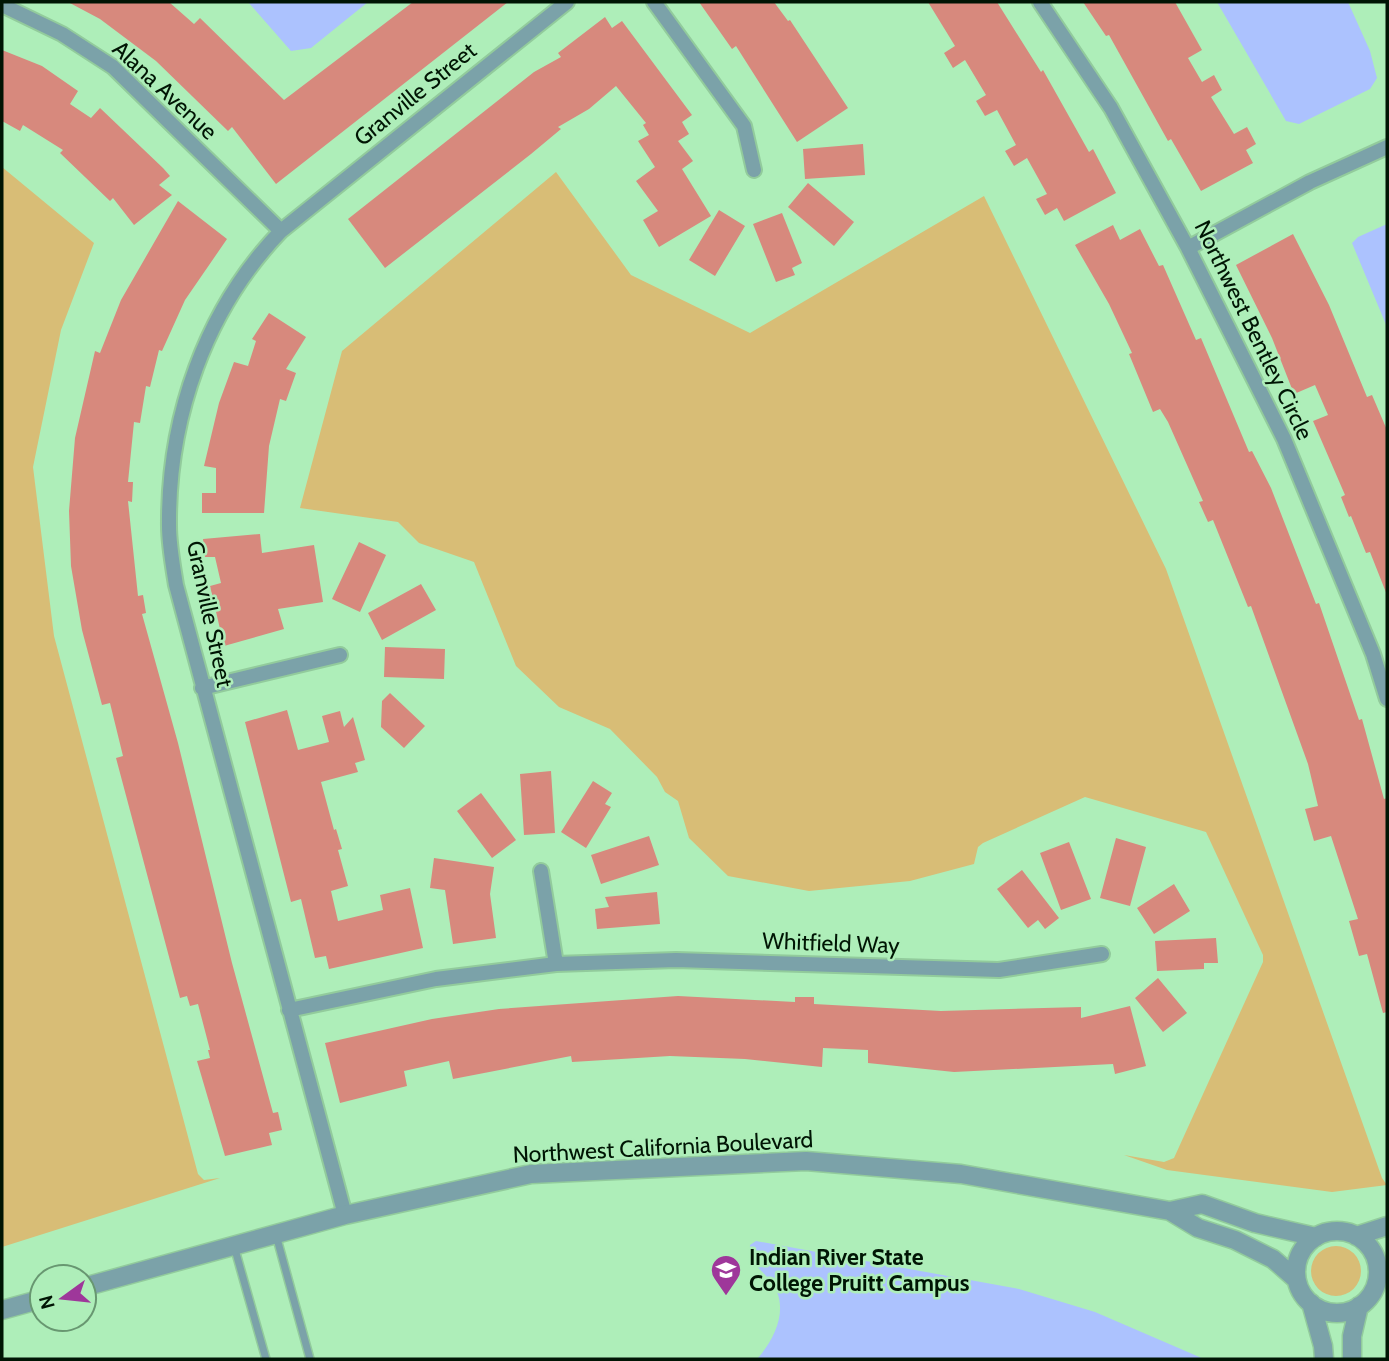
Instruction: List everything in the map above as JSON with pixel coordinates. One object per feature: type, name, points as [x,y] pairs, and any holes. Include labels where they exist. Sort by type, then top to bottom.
[{"type":"street","name":"Granville Street","points":[[345,1215],[176,585],[168,529],[170,477],[181,409],[200,355],[226,305],[258,255],[281,231],[567,2]]},
{"type":"street","points":[[654,2],[744,126],[754,170]]},
{"type":"street","name":"Northwest Bentley Circle","points":[[1040,2],[1111,108],[1188,248],[1284,439],[1373,654],[1387,699]]},
{"type":"street","name":"Alana Avenue","points":[[2,5],[62,34],[113,67],[281,231]]},
{"type":"street","points":[[1188,248],[1310,182],[1387,147]]},
{"type":"street","points":[[202,688],[340,654]]},
{"type":"street","points":[[541,872],[556,964]]},
{"type":"street","name":"Whitfield Way","points":[[289,1010],[436,979],[556,964],[676,960],[999,970],[1102,954]]},
{"type":"street","name":"Northwest California Boulevard","points":[[98,1283],[345,1215],[531,1174],[806,1161],[961,1174],[1170,1211],[1198,1228],[1235,1240],[1273,1259],[1297,1280]]},
{"type":"street","name":"Northwest California Boulevard","points":[[1170,1211],[1202,1204],[1255,1223],[1316,1237]]},
{"type":"street","points":[[1356,1236],[1387,1226]]},
{"type":"street","points":[[1324,1359],[1311,1303],[1297,1280],[1301,1253],[1316,1237],[1334,1231],[1356,1236],[1370,1247],[1376,1260],[1376,1286]]},
{"type":"street","points":[[1352,1359],[1352,1336],[1359,1306],[1387,1271]]},
{"type":"street","points":[[2,1310],[28,1303]]},
{"type":"street","points":[[1311,1303],[1334,1312],[1359,1306]]},
{"type":"lane","points":[[275,1234],[310,1359]]},
{"type":"lane","points":[[234,1245],[267,1359]]},
{"type":"shaded area","points":[[2,167],[94,243],[61,330],[33,467],[54,636],[198,1174],[204,1180],[220,1178],[2,1247]]},
{"type":"shaded area","points":[[556,172],[631,275],[750,333],[984,196],[1166,569],[1382,1178],[1387,1185],[1332,1192],[1167,1170],[1124,1155],[1164,1162],[1174,1158],[1263,962],[1263,955],[1206,832],[1085,797],[983,843],[978,847],[974,864],[910,881],[809,891],[728,876],[689,838],[678,801],[665,792],[657,777],[610,729],[559,707],[516,666],[474,562],[419,543],[398,522],[300,508],[342,351]]},
{"type":"shaded area","points":[[1336,1246],[1353,1254],[1361,1271],[1353,1288],[1336,1296],[1319,1288],[1311,1271],[1319,1254]]},
{"type":"water","points":[[248,2],[368,2],[311,48],[291,51]]},
{"type":"water","points":[[1217,2],[1348,2],[1370,51],[1377,78],[1370,89],[1299,124],[1286,121]]},
{"type":"water","points":[[1387,224],[1387,327],[1352,243],[1358,237]]},
{"type":"water","points":[[756,1241],[1019,1289],[1095,1312],[1204,1359],[757,1359],[776,1330],[780,1308],[775,1287],[751,1256],[750,1245]]},
{"type":"building","points":[[68,2],[169,2],[194,24],[200,18],[284,100],[413,2],[508,2],[276,184],[232,127],[228,131],[156,61],[100,19]]},
{"type":"building","points":[[699,2],[774,2],[788,21],[790,20],[848,108],[797,142],[736,46],[732,49]]},
{"type":"building","points":[[928,2],[997,2],[1041,72],[1043,70],[1089,152],[1093,149],[1116,193],[1064,221],[1057,208],[1045,215],[1036,199],[1047,194],[1027,158],[1014,166],[1005,151],[1016,145],[997,110],[985,116],[976,101],[986,95],[965,60],[953,68],[944,53],[955,46]]},
{"type":"building","points":[[1083,2],[1175,2],[1202,50],[1188,58],[1202,82],[1214,75],[1222,90],[1211,97],[1234,134],[1247,127],[1256,144],[1246,150],[1253,163],[1201,191],[1171,139],[1168,141],[1109,35],[1106,36]]},
{"type":"building","points":[[605,17],[612,28],[622,21],[692,115],[682,122],[689,134],[678,141],[693,161],[682,169],[711,216],[659,247],[643,220],[658,211],[636,181],[655,167],[638,141],[649,135],[643,125],[646,123],[616,86],[589,109],[558,127],[561,129],[531,154],[385,268],[348,219],[534,72],[561,57],[558,53]]},
{"type":"building","points":[[2,50],[42,66],[78,91],[70,104],[91,118],[100,108],[170,176],[159,185],[172,195],[134,225],[113,198],[110,201],[60,153],[63,150],[23,125],[20,131],[2,121]]},
{"type":"building","points":[[863,144],[865,175],[805,179],[803,149]]},
{"type":"building","points":[[808,183],[854,222],[834,246],[788,207]]},
{"type":"building","points":[[178,201],[227,239],[185,300],[162,351],[159,350],[150,387],[146,386],[140,423],[134,422],[128,482],[133,482],[132,502],[128,501],[138,596],[143,595],[146,613],[142,614],[178,743],[232,963],[273,1113],[278,1112],[282,1130],[269,1133],[272,1145],[225,1156],[197,1061],[210,1058],[198,1004],[190,1006],[187,996],[180,998],[116,758],[123,756],[110,703],[102,705],[82,630],[71,566],[69,511],[75,438],[95,351],[100,353],[121,300]]},
{"type":"building","points":[[719,210],[745,226],[715,276],[689,260]]},
{"type":"building","points":[[782,213],[802,263],[792,268],[795,275],[776,282],[753,224]]},
{"type":"building","points":[[1113,225],[1120,240],[1140,229],[1159,266],[1163,265],[1196,340],[1201,338],[1249,452],[1252,451],[1271,488],[1316,604],[1319,603],[1359,720],[1362,719],[1384,799],[1387,798],[1387,1012],[1383,1013],[1367,954],[1359,956],[1349,921],[1358,919],[1331,836],[1314,841],[1305,809],[1318,806],[1308,764],[1251,606],[1248,607],[1213,520],[1208,522],[1199,502],[1203,501],[1168,422],[1160,409],[1153,412],[1129,354],[1132,353],[1109,304],[1075,245]]},
{"type":"building","points":[[1293,234],[1329,305],[1367,397],[1372,395],[1387,430],[1387,595],[1370,552],[1366,553],[1351,516],[1349,517],[1341,497],[1345,495],[1313,421],[1328,415],[1315,385],[1294,394],[1272,338],[1236,265]]},
{"type":"building","points":[[269,313],[306,337],[286,369],[296,373],[286,401],[280,399],[269,446],[264,513],[202,513],[202,493],[216,493],[216,468],[204,466],[219,403],[234,362],[248,366],[256,341],[252,339]]},
{"type":"building","points":[[260,534],[262,553],[314,545],[323,602],[278,609],[284,629],[224,646],[210,586],[221,583],[215,557],[205,557],[203,539]]},
{"type":"building","points":[[359,542],[386,555],[360,612],[332,599]]},
{"type":"building","points":[[421,584],[436,610],[382,640],[368,613]]},
{"type":"building","points":[[385,647],[445,649],[444,679],[384,677]]},
{"type":"building","points":[[390,693],[425,726],[404,748],[381,727],[382,701]]},
{"type":"building","points":[[287,710],[298,750],[329,742],[322,716],[340,711],[344,727],[353,717],[365,760],[355,763],[358,772],[321,782],[342,849],[338,850],[348,886],[331,891],[338,921],[383,910],[380,895],[410,888],[423,948],[329,969],[326,956],[315,958],[301,899],[291,902],[245,722]]},
{"type":"building","points":[[551,771],[555,833],[524,835],[520,774]]},
{"type":"building","points":[[593,781],[612,793],[605,804],[611,807],[586,848],[561,832]]},
{"type":"building","points":[[481,793],[516,840],[492,858],[457,811]]},
{"type":"building","points":[[649,836],[659,865],[601,884],[591,855]]},
{"type":"building","points":[[1116,838],[1146,847],[1130,906],[1100,898]]},
{"type":"building","points":[[1069,842],[1091,899],[1061,910],[1040,853]]},
{"type":"building","points":[[434,858],[494,867],[490,894],[496,938],[453,944],[445,890],[430,888]]},
{"type":"building","points":[[1022,870],[1059,918],[1045,929],[1038,920],[1028,928],[997,889]]},
{"type":"building","points":[[1174,884],[1190,911],[1154,934],[1137,908]]},
{"type":"building","points":[[657,892],[660,924],[597,929],[595,909],[609,907],[605,897]]},
{"type":"building","points":[[1216,938],[1218,963],[1204,963],[1204,969],[1157,971],[1155,941]]},
{"type":"building","points":[[1158,978],[1187,1013],[1163,1032],[1135,998]]},
{"type":"building","points":[[678,996],[795,1002],[795,997],[814,997],[814,1004],[941,1011],[1081,1007],[1081,1018],[1130,1006],[1146,1066],[1115,1074],[1113,1064],[954,1072],[868,1063],[868,1050],[823,1048],[822,1067],[745,1059],[670,1056],[572,1062],[571,1056],[453,1079],[449,1061],[404,1071],[407,1086],[340,1103],[325,1043],[432,1019],[499,1009]]},
{"type":"place","name":"Indian River State College Pruitt Campus","points":[[726,1297]]}]
